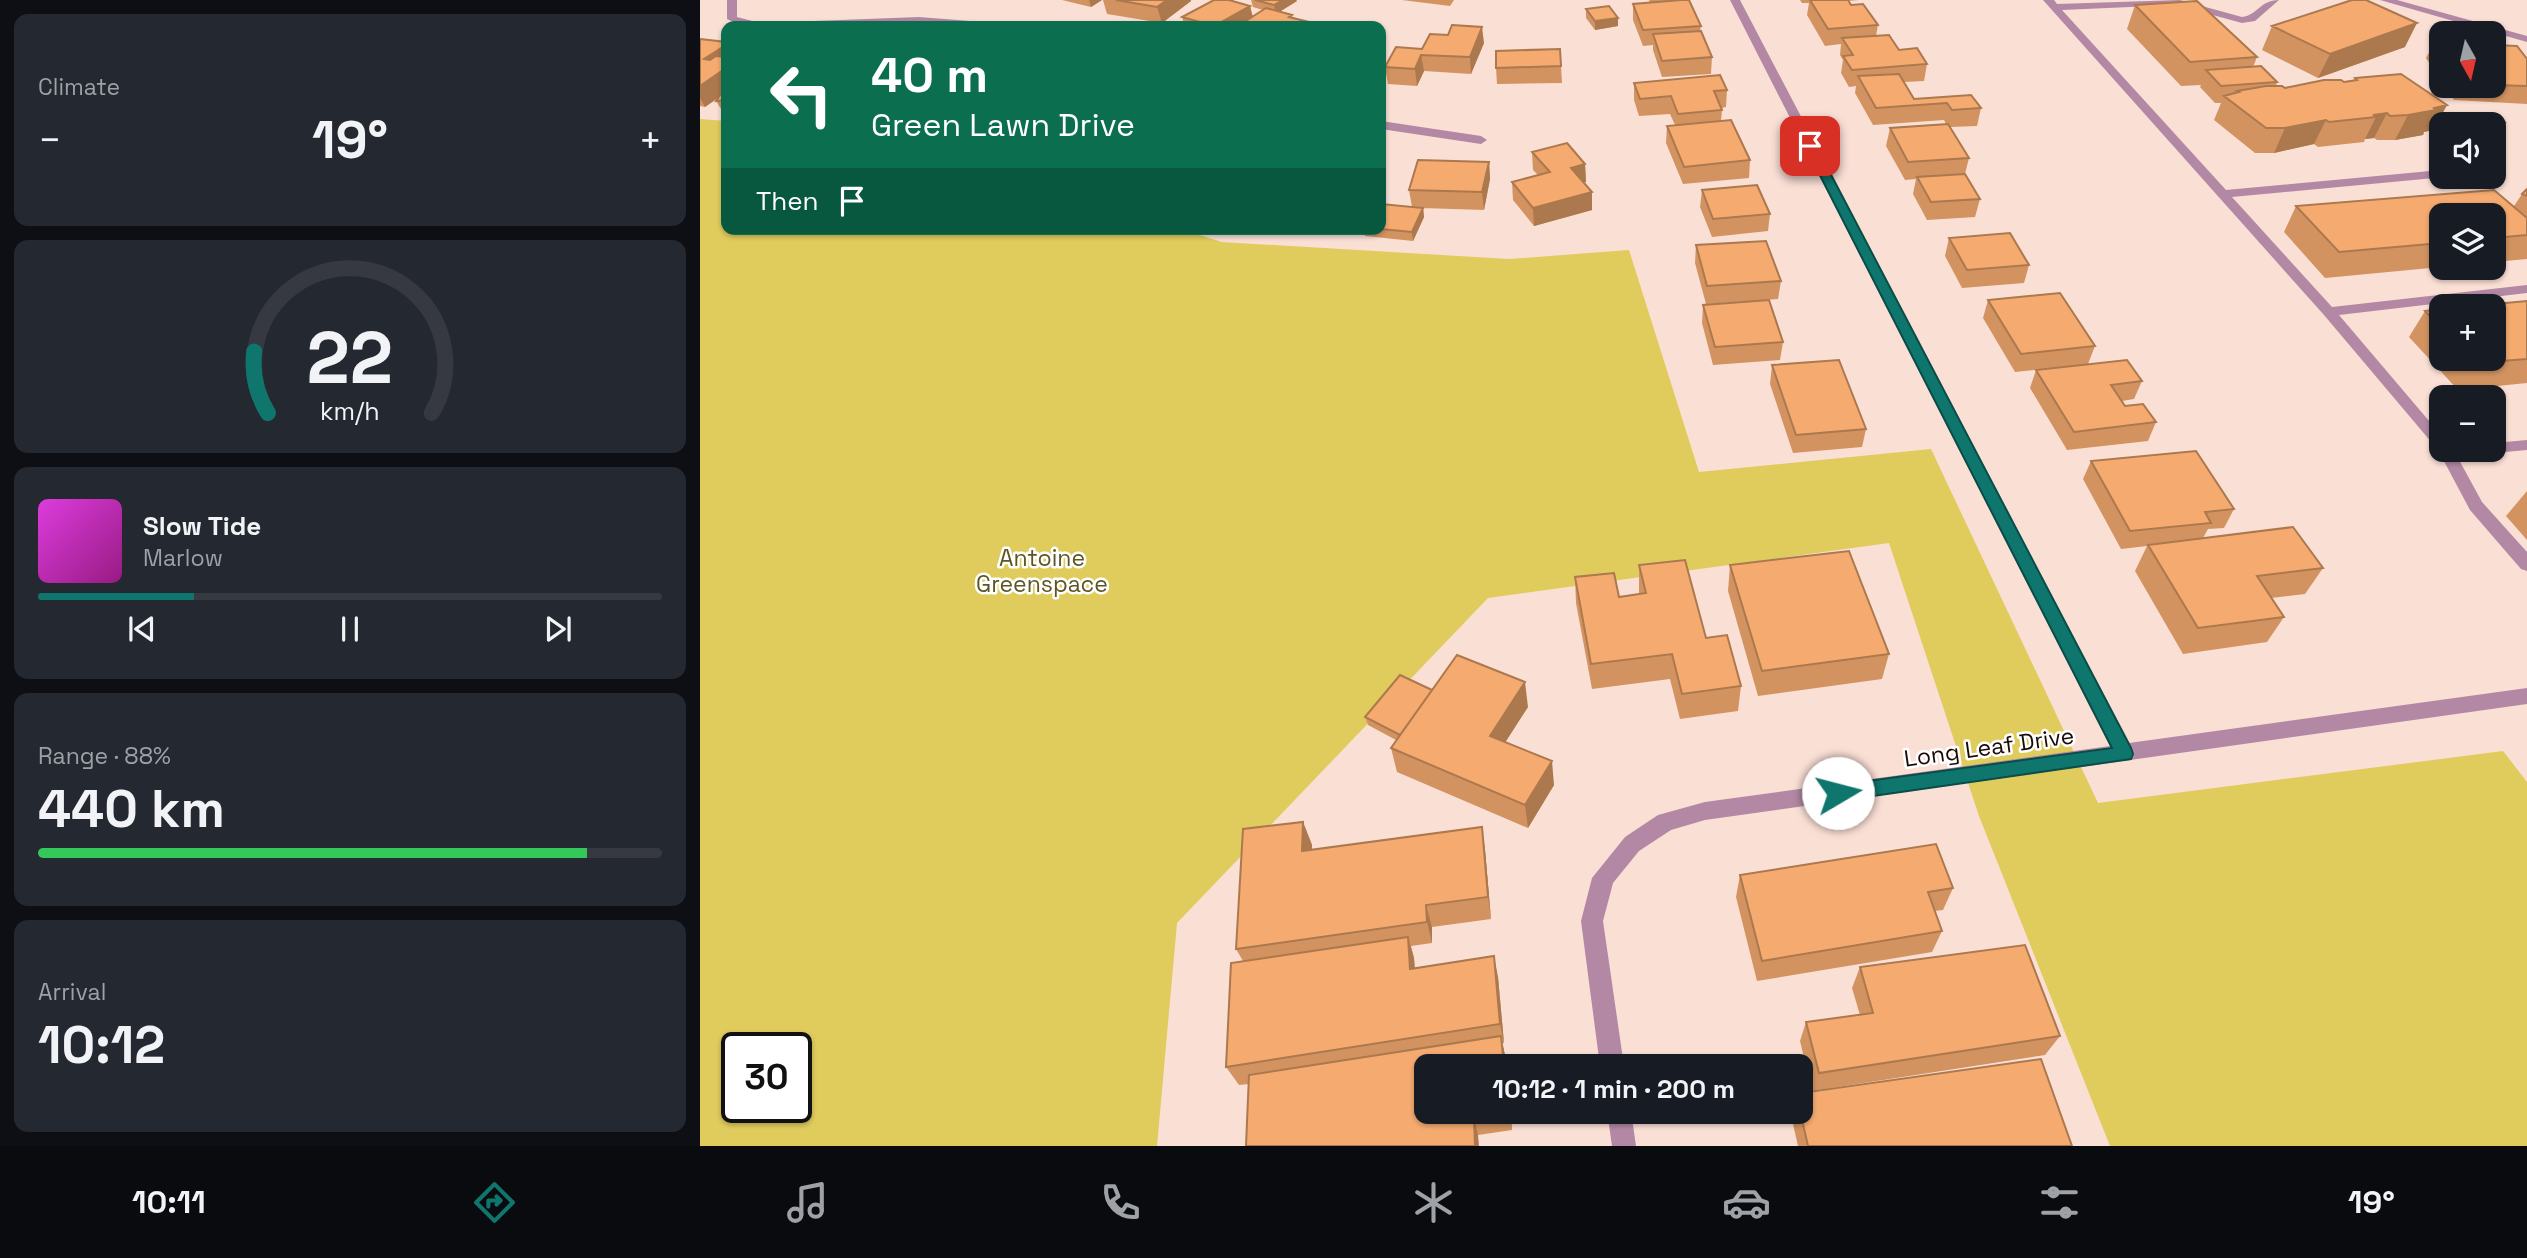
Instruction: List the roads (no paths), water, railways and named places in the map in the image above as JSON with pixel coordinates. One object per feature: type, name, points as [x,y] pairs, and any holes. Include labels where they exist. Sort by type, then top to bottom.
[{"type":"street","points":[[732,0],[732,19],[736,21]]},
{"type":"street","points":[[1735,0],[2124,754]]},
{"type":"street","points":[[2052,3],[2176,2],[2242,20],[2251,19],[2274,0]]},
{"type":"street","points":[[2385,0],[2527,39]]},
{"type":"street","points":[[2052,3],[2329,312],[2429,430]]},
{"type":"street","points":[[884,21],[918,21]]},
{"type":"street","points":[[1386,126],[1481,140]]},
{"type":"street","points":[[2223,194],[2429,175]]},
{"type":"street","points":[[2329,312],[2527,289]]},
{"type":"street","points":[[2506,447],[2527,445]]},
{"type":"street","points":[[2452,462],[2476,506],[2527,564]]},
{"type":"street","name":"Long Leaf Drive","points":[[1610,1054],[1592,921],[1603,878],[1632,844],[1665,822],[1705,811],[2527,696]]},
{"type":"street","points":[[1621,1124],[1624,1146]]},
{"type":"park label","name":"Antoine Greenspace","points":[[1042,571]]}]
